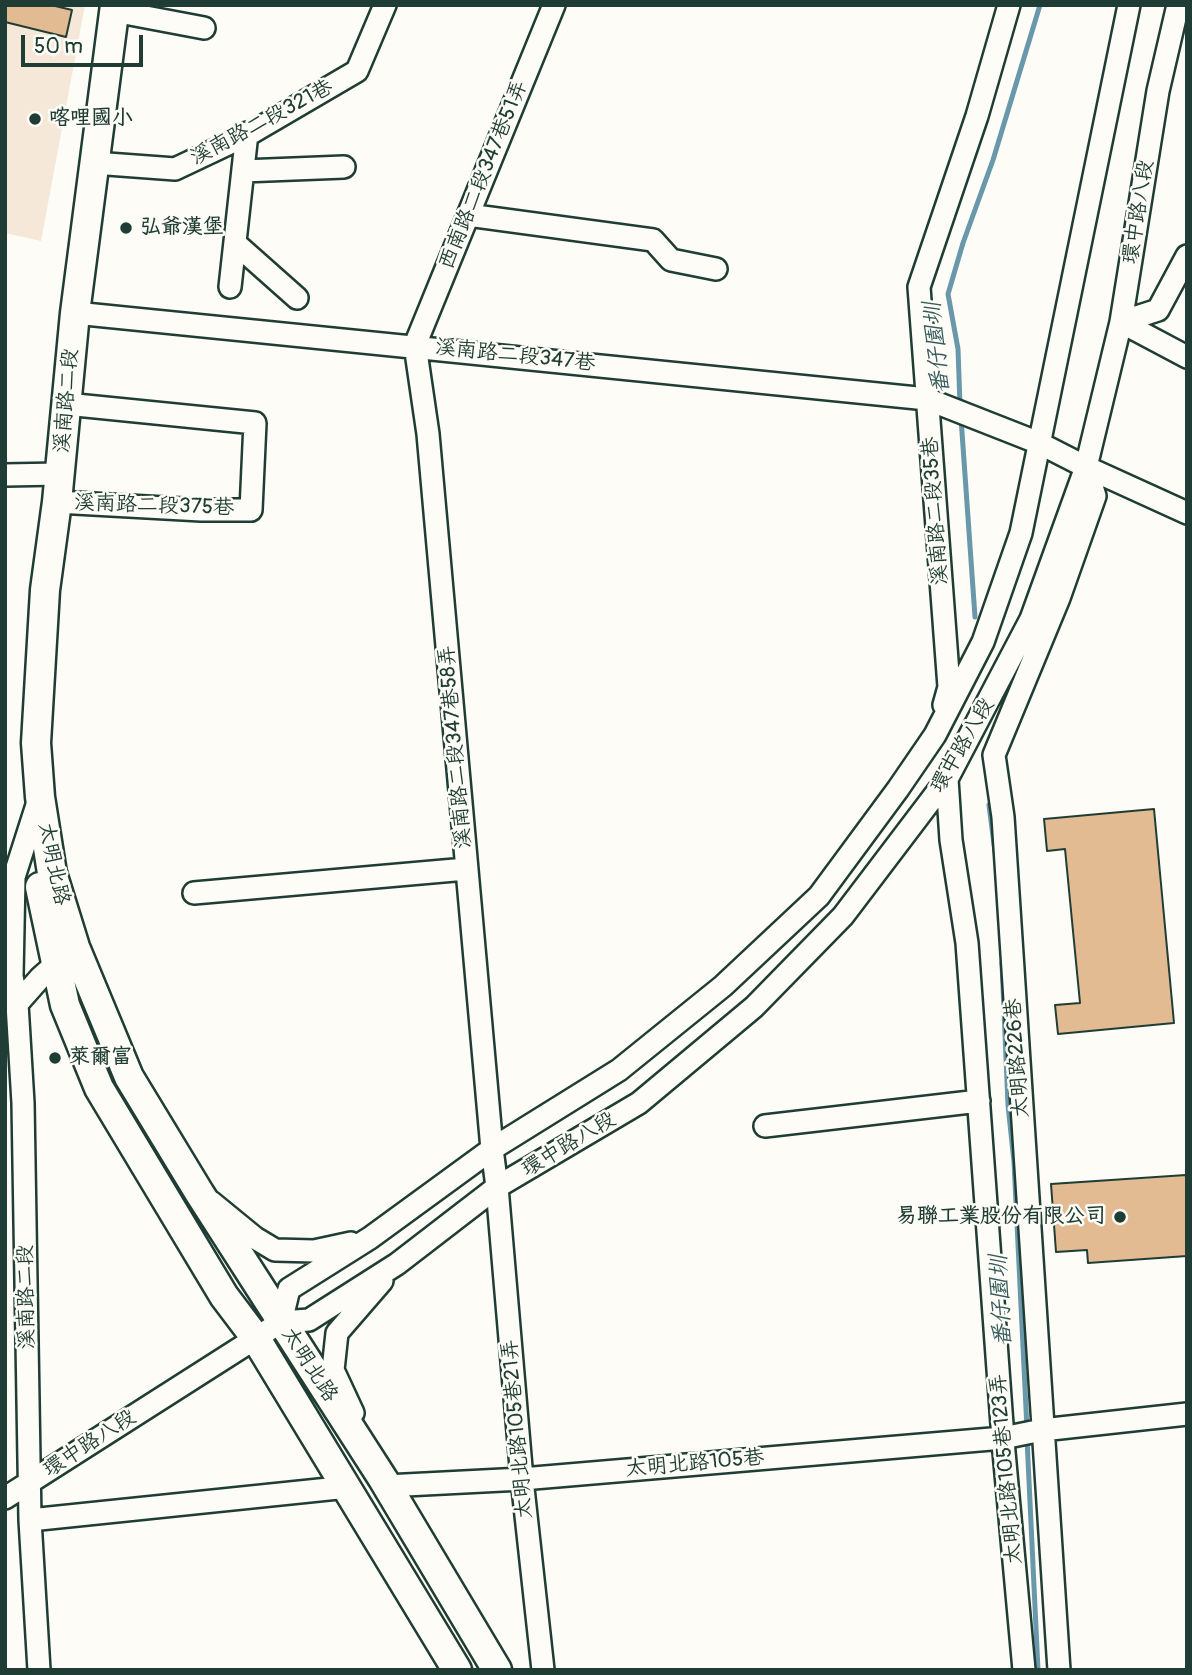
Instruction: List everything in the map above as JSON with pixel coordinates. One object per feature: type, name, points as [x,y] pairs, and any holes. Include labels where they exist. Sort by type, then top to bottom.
[{"type":"main road","name":"溪南路二段","points":[[40,797],[36,743],[45,590],[57,502],[75,313],[115,8]]},
{"type":"main road","name":"太明北路","points":[[40,797],[37,862],[65,956],[129,1077],[200,1194],[384,1482],[497,1670]]},
{"type":"main road","name":"太明北路","points":[[65,956],[65,1004],[99,1088],[224,1296],[255,1337],[348,1487],[457,1670]]},
{"type":"street","name":"溪南路二段321巷","points":[[94,163],[175,169],[247,134],[357,71],[385,5]]},
{"type":"street","name":"西南路二段347巷51弄","points":[[415,345],[554,5]]},
{"type":"street","name":"溪南路二段35巷","points":[[934,735],[949,687],[919,287],[977,116],[1009,5]]},
{"type":"street","name":"環中路八段","points":[[281,1322],[289,1289],[370,1238],[492,1149],[619,1070],[746,966],[819,896],[934,735],[983,642],[1021,533],[1129,5]]},
{"type":"street","name":"環中路八段","points":[[5,1498],[255,1337],[281,1322],[309,1320],[397,1264],[498,1187],[639,1103],[754,1007],[844,916],[947,779],[1031,619],[1086,467],[1121,322],[1158,91],[1178,5]]},
{"type":"street","points":[[115,8],[204,28]]},
{"type":"street","points":[[1158,91],[1187,36]]},
{"type":"street","points":[[230,287],[247,134]]},
{"type":"street","points":[[243,171],[344,167]]},
{"type":"street","points":[[468,215],[653,240],[671,260],[716,269]]},
{"type":"street","points":[[235,243],[297,298]]},
{"type":"street","points":[[1121,322],[1158,310],[1187,256]]},
{"type":"street","name":"溪南路二段347巷","points":[[75,313],[415,345],[927,399],[1039,443],[1187,513]]},
{"type":"street","points":[[1121,322],[1187,357]]},
{"type":"street","name":"溪南路二段347巷58弄","points":[[415,345],[428,434],[492,1149],[498,1187]]},
{"type":"street","name":"溪南路二段375巷","points":[[57,502],[251,510],[256,423],[66,404]]},
{"type":"street","name":"太明路226巷","points":[[1059,1670],[1003,817],[995,755],[1059,598],[1096,496],[1086,467]]},
{"type":"street","points":[[5,475],[60,474]]},
{"type":"street","name":"太明北路105巷123弄","points":[[947,779],[951,840],[967,943],[1003,1438],[1024,1670]]},
{"type":"street","name":"溪南路二段","points":[[39,1670],[15,1193],[18,1004],[12,976],[14,877],[40,797]]},
{"type":"street","points":[[194,893],[467,869]]},
{"type":"street","points":[[18,1004],[65,956]]},
{"type":"street","points":[[765,1126],[979,1101]]},
{"type":"street","name":"太明北路105巷21弄","points":[[498,1187],[522,1479],[543,1670]]},
{"type":"street","name":"環中路八段","points":[[200,1194],[255,1238],[275,1250],[314,1251],[370,1238]]},
{"type":"street","name":"環中路八段","points":[[384,1482],[333,1370],[337,1333],[397,1264]]},
{"type":"street","name":"太明北路105巷","points":[[384,1482],[522,1479],[1003,1438],[1042,1430],[1187,1414]]},
{"type":"street","points":[[30,1520],[348,1487]]},
{"type":"shaded area","name":"喀哩國小","points":[[5,5],[85,5],[41,241],[5,233]]},
{"type":"building","points":[[5,5],[51,5],[72,10],[66,37],[5,22]]},
{"type":"building","points":[[1154,809],[1174,1023],[1058,1034],[1055,1005],[1080,1003],[1065,849],[1047,851],[1044,819]]},
{"type":"building","name":"易聯工業股份有限公司","points":[[1186,1175],[1187,1256],[1088,1263],[1087,1250],[1056,1252],[1051,1184]]},
{"type":"waterway","name":"番仔園圳","points":[[960,405],[958,349],[948,294],[993,160],[1040,5]]},
{"type":"waterway","name":"番仔園圳","points":[[961,418],[975,617]]},
{"type":"waterway","name":"番仔園圳","points":[[989,805],[995,852]]},
{"type":"waterway","name":"番仔園圳","points":[[1002,963],[1027,1429]]},
{"type":"waterway","name":"番仔園圳","points":[[1027,1439],[1038,1670]]},
{"type":"place","name":"喀哩國小","points":[[35,119]]},
{"type":"place","name":"弘爺漢堡","points":[[126,228]]},
{"type":"place","name":"萊爾富","points":[[55,1058]]},
{"type":"place","name":"易聯工業股份有限公司","points":[[1120,1217]]}]
